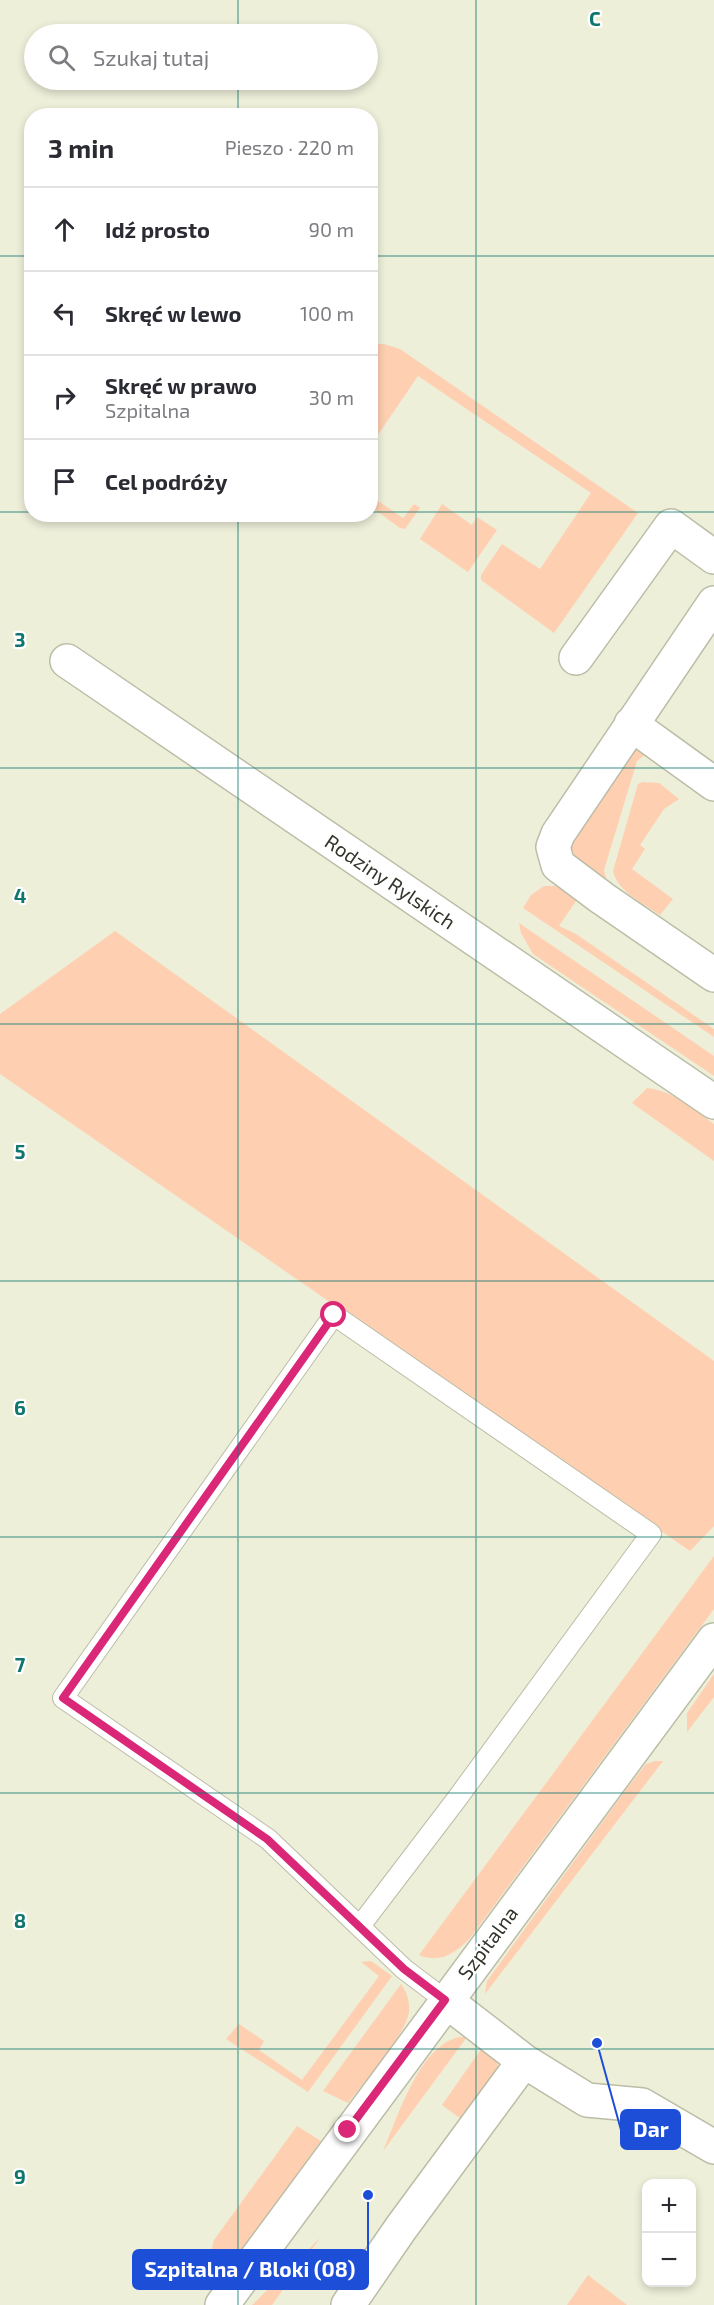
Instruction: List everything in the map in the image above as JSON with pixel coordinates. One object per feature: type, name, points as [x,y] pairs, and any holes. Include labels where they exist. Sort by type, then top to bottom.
[{"type":"street","points":[[576,658],[670,526],[714,557]]},
{"type":"street","points":[[714,603],[631,723],[558,834],[553,847],[558,865],[714,975]]},
{"type":"street","name":"Rodziny Rylskich","points":[[66,661],[714,1102]]},
{"type":"street","points":[[631,723],[714,784]]},
{"type":"street","name":"Szpitalna","points":[[222,2305],[445,2000],[714,1640]]},
{"type":"street","points":[[445,2000],[524,2061],[587,2100],[642,2105],[714,2146]]},
{"type":"street","points":[[348,2305],[401,2228],[524,2061]]},
{"type":"lane","points":[[360,1926],[651,1534],[334,1315],[63,1698],[267,1839],[404,1969],[445,2000]]},
{"type":"shaded area","points":[[378,344],[384,344],[400,349],[638,513],[554,633],[481,580],[481,575],[502,544],[540,569],[591,493],[418,376],[378,435]]},
{"type":"shaded area","points":[[378,501],[403,518],[414,504],[420,508],[405,529],[400,528],[378,512]]},
{"type":"shaded area","points":[[442,504],[472,525],[477,517],[497,530],[468,572],[420,539]]},
{"type":"shaded area","points":[[634,745],[650,751],[637,761],[604,870],[608,885],[588,873],[578,863],[571,850],[570,842]]},
{"type":"shaded area","points":[[642,782],[659,783],[679,799],[664,809],[640,845],[645,849],[632,869],[673,899],[660,915],[625,891],[613,871],[638,784]]},
{"type":"shaded area","points":[[544,886],[558,886],[578,898],[559,926],[576,934],[714,1029],[714,1037],[523,908],[531,895]]},
{"type":"shaded area","points":[[519,923],[714,1056],[714,1076],[533,954],[521,933]]},
{"type":"shaded area","points":[[115,931],[714,1361],[714,1526],[690,1551],[0,1074],[0,1014]]},
{"type":"shaded area","points":[[647,1088],[675,1097],[714,1124],[714,1161],[632,1103]]},
{"type":"shaded area","points":[[714,1556],[714,1609],[470,1938],[459,1948],[441,1958],[419,1955]]},
{"type":"shaded area","points":[[714,1674],[714,1697],[687,1732],[687,1713]]},
{"type":"shaded area","points":[[663,1761],[485,1994],[487,1981],[625,1791],[646,1764]]},
{"type":"shaded area","points":[[371,1961],[392,1976],[308,2092],[226,2039],[239,2024],[264,2041],[259,2050],[302,2080],[379,1976],[361,1962]]},
{"type":"shaded area","points":[[401,1984],[406,1992],[409,2010],[403,2029],[389,2051],[348,2103],[323,2091]]},
{"type":"shaded area","points":[[459,2037],[467,2037],[383,2151],[403,2102],[421,2068],[445,2043]]},
{"type":"shaded area","points":[[486,2042],[497,2058],[498,2069],[465,2122],[442,2105]]},
{"type":"shaded area","points":[[297,2126],[321,2141],[218,2282],[206,2270],[214,2240]]},
{"type":"shaded area","points":[[320,2238],[272,2305],[252,2305]]},
{"type":"shaded area","points":[[588,2275],[627,2305],[567,2305]]},
{"type":"place","name":"Dar","points":[[597,2043]]},
{"type":"place","name":"Szpitalna / Bloki (08)","points":[[368,2195]]},
{"type":"route","points":[[334,1315],[63,1698],[267,1839],[404,1969],[445,2000],[348,2130]]}]
